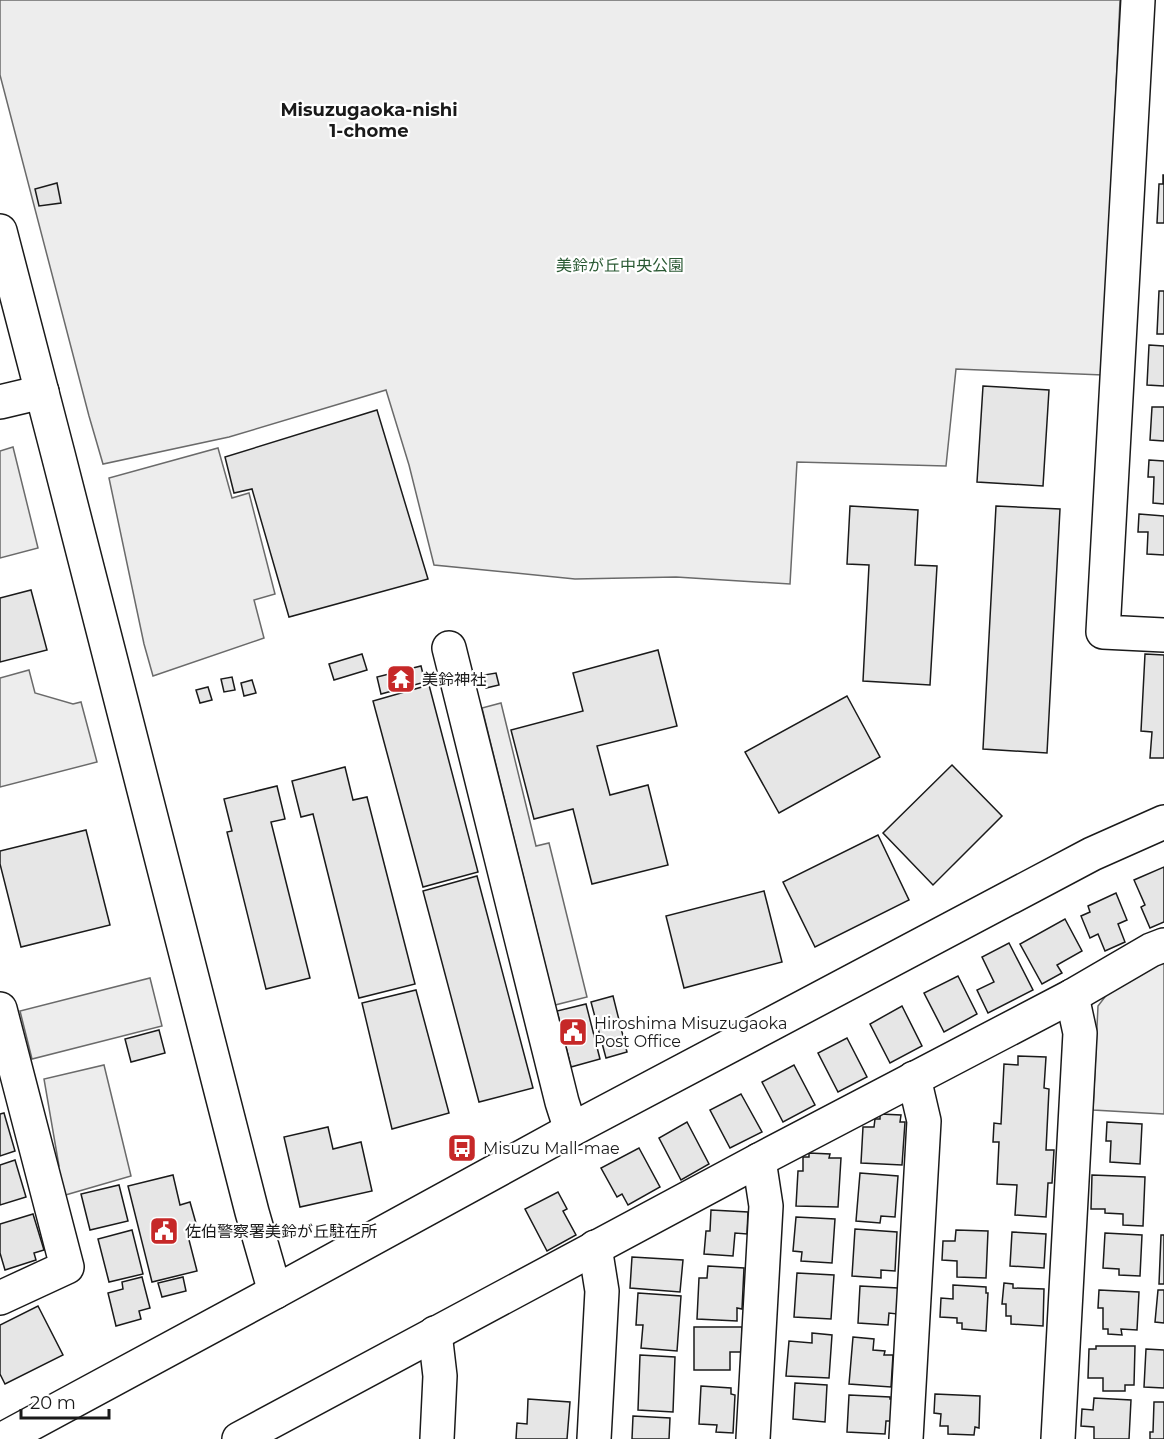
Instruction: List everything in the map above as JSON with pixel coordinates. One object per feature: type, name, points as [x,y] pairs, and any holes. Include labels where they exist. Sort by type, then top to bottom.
[{"type":"street","points":[[1138,0],[1103,632],[1164,635]]},
{"type":"street","points":[[0,231],[249,1200],[275,1292]]},
{"type":"street","points":[[0,402],[42,392]]},
{"type":"street","points":[[449,648],[562,1102],[571,1130]]},
{"type":"street","points":[[3,1439],[571,1130],[1092,854],[1164,822]]},
{"type":"street","points":[[239,1439],[275,1430],[435,1334],[1164,945]]},
{"type":"street","points":[[1058,1439],[1080,1033],[1072,996]]},
{"type":"street","points":[[0,1009],[67,1267],[0,1298]]},
{"type":"street","points":[[906,1439],[924,1121],[914,1078]]},
{"type":"street","points":[[753,1439],[766,1206],[759,1160]]},
{"type":"street","points":[[594,1439],[602,1291],[595,1248]]},
{"type":"street","points":[[435,1334],[441,1376],[437,1439]]},
{"type":"shaded area","name":"美鈴が丘中央公園","points":[[0,0],[1120,0],[1103,375],[956,369],[946,466],[797,462],[790,584],[676,577],[575,579],[434,565],[409,465],[386,390],[229,437],[103,464],[0,75]]},
{"type":"shaded area","points":[[13,447],[38,548],[0,558],[0,451]]},
{"type":"shaded area","points":[[218,448],[232,498],[249,493],[275,594],[254,600],[264,638],[153,676],[144,644],[109,478]]},
{"type":"shaded area","points":[[29,670],[35,693],[73,704],[81,702],[97,762],[0,787],[0,678]]},
{"type":"shaded area","points":[[501,703],[536,846],[549,843],[587,997],[555,1005],[482,708]]},
{"type":"shaded area","points":[[1164,962],[1164,1114],[1093,1110],[1098,1006],[1111,989]]},
{"type":"shaded area","points":[[150,978],[162,1026],[32,1059],[20,1011]]},
{"type":"shaded area","points":[[104,1065],[131,1176],[62,1196],[55,1167],[59,1166],[44,1079]]},
{"type":"building","points":[[1163,175],[1164,223],[1157,223],[1159,184],[1163,184]]},
{"type":"building","points":[[57,183],[61,203],[39,206],[35,189]]},
{"type":"building","points":[[1159,291],[1164,291],[1164,334],[1157,334]]},
{"type":"building","points":[[1149,345],[1164,346],[1164,386],[1147,385]]},
{"type":"building","points":[[983,386],[1049,390],[1043,486],[977,482]]},
{"type":"building","points":[[1152,407],[1164,407],[1164,441],[1150,440]]},
{"type":"building","points":[[377,410],[428,579],[289,617],[252,489],[234,493],[225,457]]},
{"type":"building","points":[[1149,460],[1164,461],[1164,504],[1153,503],[1154,477],[1148,477]]},
{"type":"building","points":[[850,506],[918,510],[915,565],[937,566],[930,685],[863,681],[869,565],[847,564]]},
{"type":"building","points":[[996,506],[1060,509],[1047,753],[983,749]]},
{"type":"building","points":[[1139,514],[1164,516],[1164,555],[1147,554],[1148,532],[1138,532]]},
{"type":"building","points":[[31,590],[47,650],[0,662],[0,598]]},
{"type":"building","points":[[658,650],[677,726],[597,746],[610,795],[648,785],[668,865],[592,884],[573,809],[534,819],[511,730],[583,711],[573,673]]},
{"type":"building","points":[[362,654],[367,670],[334,680],[329,664]]},
{"type":"building","points":[[1145,654],[1164,655],[1164,758],[1150,758],[1152,732],[1141,731]]},
{"type":"building","name":"美鈴神社","points":[[421,666],[425,682],[381,694],[377,677]]},
{"type":"building","points":[[496,673],[499,685],[486,688],[484,675]]},
{"type":"building","points":[[232,677],[235,690],[224,692],[221,679]]},
{"type":"building","points":[[252,680],[256,693],[244,696],[241,683]]},
{"type":"building","points":[[429,685],[478,872],[423,887],[373,701]]},
{"type":"building","points":[[208,687],[212,700],[200,703],[196,690]]},
{"type":"building","points":[[847,696],[880,757],[779,813],[745,752]]},
{"type":"building","points":[[952,765],[1002,816],[933,885],[883,833]]},
{"type":"building","points":[[345,767],[353,800],[367,797],[415,984],[359,998],[313,814],[301,817],[292,781]]},
{"type":"building","points":[[277,786],[285,819],[271,822],[310,978],[266,989],[227,832],[232,831],[224,799]]},
{"type":"building","points":[[86,830],[110,925],[21,947],[0,864],[0,851]]},
{"type":"building","points":[[878,835],[909,900],[815,947],[783,882]]},
{"type":"building","points":[[1164,867],[1164,922],[1150,928],[1141,907],[1145,905],[1134,880]]},
{"type":"building","points":[[477,876],[533,1088],[479,1102],[423,891]]},
{"type":"building","points":[[764,891],[782,962],[684,988],[666,916]]},
{"type":"building","points":[[1116,893],[1127,920],[1118,924],[1125,942],[1105,951],[1098,934],[1090,938],[1081,916],[1090,912],[1088,906]]},
{"type":"building","points":[[1065,919],[1082,951],[1057,965],[1062,973],[1042,984],[1020,944]]},
{"type":"building","points":[[1009,943],[1033,990],[988,1013],[977,990],[994,982],[982,957]]},
{"type":"building","points":[[958,976],[977,1014],[944,1032],[924,993]]},
{"type":"building","points":[[416,990],[449,1113],[392,1129],[362,1003]]},
{"type":"building","points":[[613,996],[627,1052],[606,1058],[591,1002]]},
{"type":"building","points":[[586,1004],[600,1059],[571,1067],[557,1011]]},
{"type":"building","points":[[902,1006],[922,1046],[890,1063],[870,1024]]},
{"type":"building","points":[[159,1030],[165,1053],[131,1062],[125,1039]]},
{"type":"building","points":[[847,1038],[867,1077],[838,1092],[818,1053]]},
{"type":"building","points":[[1018,1056],[1046,1057],[1044,1088],[1049,1089],[1046,1150],[1054,1150],[1052,1183],[1048,1183],[1046,1217],[1015,1215],[1017,1185],[997,1184],[999,1142],[993,1142],[994,1123],[1001,1124],[1004,1064],[1018,1065]]},
{"type":"building","points":[[794,1065],[815,1105],[783,1122],[762,1082]]},
{"type":"building","points":[[741,1094],[762,1132],[730,1148],[710,1110]]},
{"type":"building","points":[[4,1113],[15,1151],[0,1156],[0,1114]]},
{"type":"building","points":[[880,1114],[901,1115],[900,1122],[905,1122],[902,1165],[861,1163],[863,1127],[874,1127],[875,1119],[880,1119]]},
{"type":"building","points":[[687,1122],[709,1164],[681,1180],[659,1138]]},
{"type":"building","points":[[1107,1122],[1142,1124],[1140,1164],[1110,1162],[1111,1141],[1106,1141]]},
{"type":"building","points":[[328,1127],[333,1149],[361,1142],[372,1191],[300,1207],[284,1137]]},
{"type":"building","points":[[639,1148],[660,1187],[628,1205],[622,1194],[617,1197],[601,1168]]},
{"type":"building","points":[[809,1153],[830,1154],[829,1158],[841,1158],[838,1207],[796,1206],[798,1171],[803,1171],[803,1157],[809,1157]]},
{"type":"building","points":[[15,1160],[26,1197],[0,1205],[0,1165]]},
{"type":"building","points":[[860,1173],[898,1176],[895,1217],[881,1216],[880,1223],[856,1221]]},
{"type":"building","points":[[173,1175],[180,1205],[190,1202],[199,1234],[188,1236],[197,1271],[152,1282],[128,1186]]},
{"type":"building","points":[[1092,1175],[1145,1177],[1143,1226],[1123,1225],[1123,1214],[1105,1213],[1105,1209],[1091,1209]]},
{"type":"building","points":[[119,1185],[128,1221],[90,1230],[81,1194]]},
{"type":"building","points":[[558,1192],[567,1209],[563,1211],[576,1235],[547,1251],[525,1209]]},
{"type":"building","points":[[711,1210],[748,1212],[747,1234],[735,1233],[733,1256],[704,1254],[706,1231],[710,1231]]},
{"type":"building","points":[[33,1214],[44,1250],[34,1253],[36,1260],[5,1270],[0,1253],[0,1224]]},
{"type":"building","points":[[796,1217],[835,1219],[832,1263],[801,1261],[802,1252],[793,1251]]},
{"type":"building","points":[[855,1229],[897,1232],[895,1271],[881,1270],[881,1278],[852,1276]]},
{"type":"building","points":[[132,1230],[143,1274],[109,1282],[98,1239]]},
{"type":"building","points":[[956,1230],[988,1231],[986,1278],[957,1277],[957,1261],[942,1260],[943,1241],[955,1241]]},
{"type":"building","points":[[1012,1232],[1046,1234],[1044,1268],[1010,1266]]},
{"type":"building","points":[[1105,1233],[1142,1235],[1140,1276],[1119,1275],[1119,1269],[1103,1268]]},
{"type":"building","points":[[1161,1235],[1164,1235],[1164,1284],[1159,1284]]},
{"type":"building","points":[[632,1257],[683,1260],[680,1292],[630,1288]]},
{"type":"building","points":[[708,1266],[744,1268],[742,1309],[737,1308],[737,1321],[697,1319],[699,1278],[707,1278]]},
{"type":"building","points":[[797,1273],[834,1275],[831,1319],[794,1317]]},
{"type":"building","points":[[142,1277],[150,1308],[139,1311],[141,1319],[116,1326],[108,1293],[123,1289],[122,1282]]},
{"type":"building","points":[[183,1277],[186,1291],[162,1297],[158,1283]]},
{"type":"building","points":[[1004,1283],[1013,1284],[1013,1288],[1044,1289],[1043,1326],[1011,1324],[1011,1316],[1006,1316],[1006,1304],[1002,1304]]},
{"type":"building","points":[[953,1285],[986,1287],[986,1293],[988,1293],[986,1331],[962,1329],[962,1323],[957,1323],[957,1318],[940,1317],[941,1298],[953,1299]]},
{"type":"building","points":[[860,1286],[898,1288],[897,1314],[889,1313],[888,1325],[858,1323]]},
{"type":"building","points":[[1099,1290],[1139,1292],[1137,1330],[1121,1329],[1122,1335],[1108,1334],[1108,1329],[1103,1329],[1103,1308],[1098,1308]]},
{"type":"building","points":[[1158,1290],[1164,1290],[1164,1323],[1155,1322]]},
{"type":"building","points":[[638,1293],[681,1296],[677,1351],[641,1348],[643,1325],[636,1325]]},
{"type":"building","points":[[38,1306],[63,1355],[5,1384],[0,1374],[0,1325]]},
{"type":"building","points":[[694,1327],[742,1327],[742,1352],[730,1352],[730,1370],[694,1370]]},
{"type":"building","points":[[812,1333],[832,1335],[829,1378],[786,1376],[789,1341],[812,1343]]},
{"type":"building","points":[[853,1337],[874,1339],[873,1350],[885,1351],[884,1355],[893,1355],[891,1387],[849,1384]]},
{"type":"building","points":[[1096,1346],[1135,1346],[1134,1385],[1125,1385],[1125,1391],[1103,1391],[1103,1378],[1088,1378],[1089,1349],[1096,1349]]},
{"type":"building","points":[[1146,1349],[1164,1350],[1164,1388],[1144,1387]]},
{"type":"building","points":[[640,1355],[675,1357],[673,1412],[638,1410]]},
{"type":"building","points":[[795,1383],[827,1385],[825,1422],[793,1419]]},
{"type":"building","points":[[701,1386],[731,1388],[731,1394],[735,1395],[733,1433],[716,1432],[717,1425],[699,1424]]},
{"type":"building","points":[[935,1394],[980,1396],[979,1428],[975,1427],[974,1435],[948,1434],[948,1426],[940,1426],[941,1414],[934,1413]]},
{"type":"building","points":[[849,1395],[894,1399],[892,1421],[886,1421],[885,1434],[847,1432]]},
{"type":"building","points":[[1094,1398],[1131,1400],[1129,1439],[1094,1439],[1094,1427],[1081,1426],[1082,1409],[1093,1410]]},
{"type":"building","points":[[528,1399],[570,1402],[567,1439],[516,1439],[517,1423],[527,1424]]},
{"type":"building","points":[[1154,1402],[1164,1402],[1164,1439],[1150,1439],[1150,1432],[1153,1432]]},
{"type":"building","points":[[633,1416],[670,1418],[669,1439],[632,1439]]},
{"type":"place","name":"美鈴神社","points":[[401,679]]},
{"type":"place","name":"Hiroshima Misuzugaoka Post Office","points":[[573,1032]]},
{"type":"place","name":"Misuzu Mall-mae","points":[[462,1148]]},
{"type":"place","name":"佐伯警察署美鈴が丘駐在所","points":[[164,1231]]},
{"type":"district","name":"Misuzugaoka-nishi 1-chome","points":[[369,120]]}]
